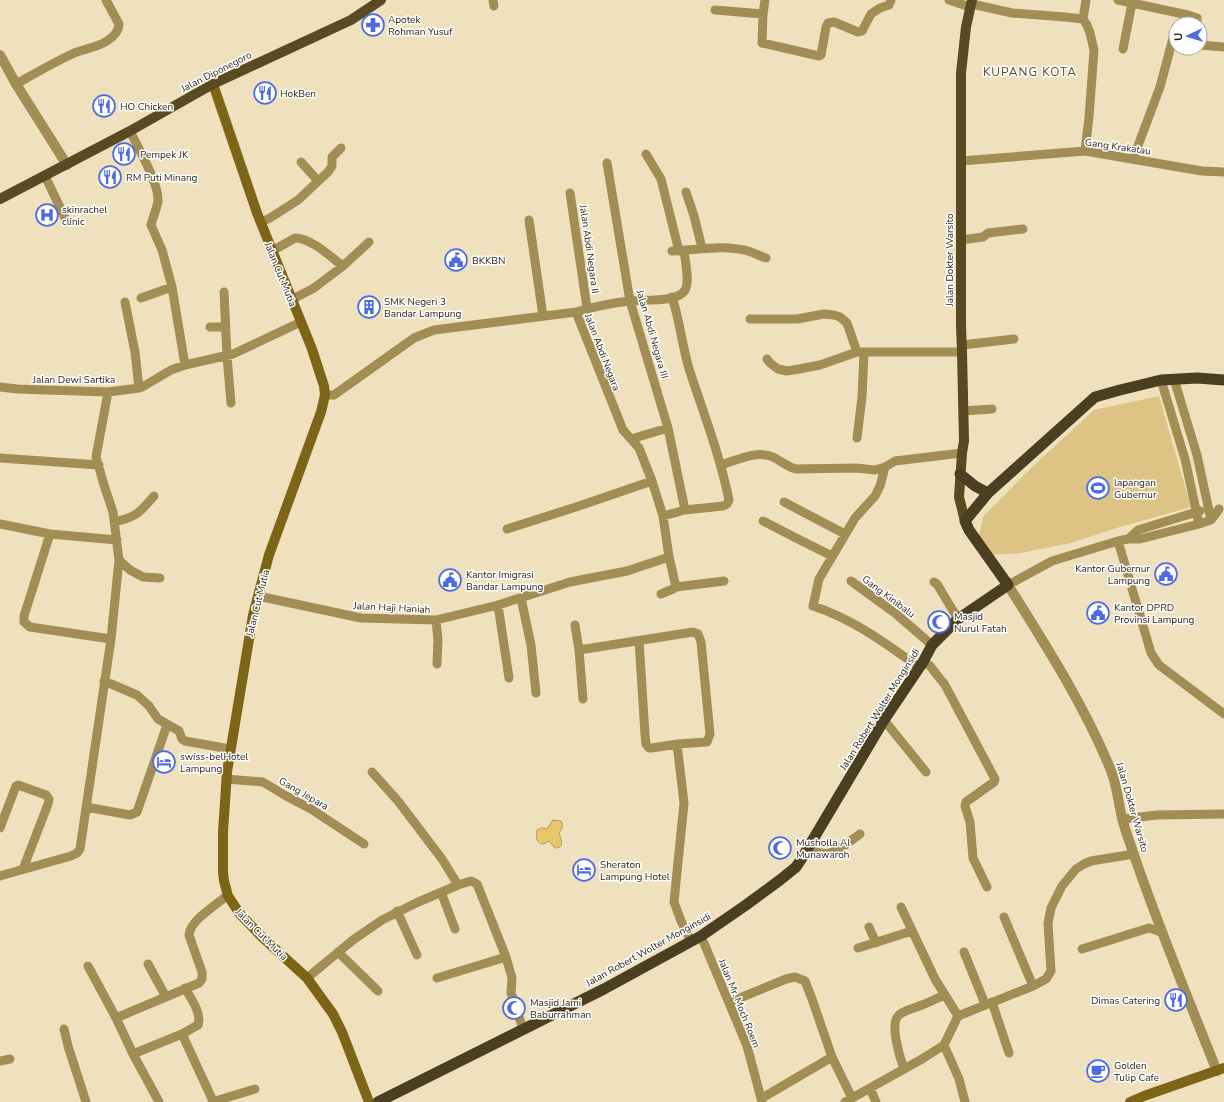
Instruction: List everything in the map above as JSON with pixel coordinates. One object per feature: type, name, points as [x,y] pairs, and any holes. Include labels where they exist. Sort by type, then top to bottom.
[{"type":"highway","points":[[1008,585],[969,530],[965,521],[988,493],[1095,397],[1161,380],[1197,378],[1223,381]]},
{"type":"highway","points":[[960,474],[975,486],[988,493]]},
{"type":"highway","name":"Jalan Robert Wolter Monginsidi","points":[[378,1102],[604,988],[696,938],[746,905],[796,867],[884,720],[932,646],[958,619],[1008,585]]},
{"type":"main road","name":"Jalan Diponegoro","points":[[0,199],[130,131],[213,84],[351,20],[381,0]]},
{"type":"main road","name":"Jalan Dokter Warsito","points":[[965,521],[959,497],[964,441],[961,325],[961,73],[966,27],[971,4]]},
{"type":"main road","name":"Jalan Cut Mutia","points":[[213,84],[236,155],[291,300],[312,349],[324,386],[321,412],[270,555],[258,596],[248,641],[226,778],[223,832],[224,881],[228,896],[240,914],[261,936],[307,978],[333,1014],[342,1032],[369,1102]]},
{"type":"main road","points":[[1130,1102],[1220,1069]]},
{"type":"street","points":[[16,84],[73,53],[94,48],[115,34],[119,28],[119,24],[106,0]]},
{"type":"street","points":[[765,0],[762,43],[819,56],[821,55],[828,23],[834,22],[860,32],[871,14],[880,8],[889,5],[891,0]]},
{"type":"street","points":[[949,0],[1012,13],[1066,17],[1083,20],[1087,25],[1094,50],[1085,151]]},
{"type":"street","points":[[1083,20],[1086,0]]},
{"type":"street","points":[[1118,0],[1191,16]]},
{"type":"street","points":[[1123,49],[1132,3]]},
{"type":"street","points":[[715,10],[763,14]]},
{"type":"street","points":[[1208,46],[1224,48]]},
{"type":"street","points":[[0,56],[3,70],[16,84],[67,165]]},
{"type":"street","points":[[1133,159],[1160,87],[1168,56]]},
{"type":"street","points":[[130,131],[152,177],[157,196],[158,202],[151,225],[162,250],[172,288],[185,365]]},
{"type":"street","points":[[261,222],[298,200],[318,182],[332,166],[332,157],[341,148]]},
{"type":"street","name":"Gang Krakatau","points":[[961,161],[1085,151],[1202,171],[1224,172]]},
{"type":"street","points":[[576,312],[588,308],[630,300],[660,300],[676,296],[684,292],[686,288],[687,281],[678,251],[661,179],[646,154]]},
{"type":"street","points":[[301,162],[318,182]]},
{"type":"street","name":"Jalan Abdi Negara III","points":[[607,163],[630,300],[668,428],[685,510]]},
{"type":"street","points":[[45,176],[67,222]]},
{"type":"street","points":[[686,192],[702,248]]},
{"type":"street","name":"Jalan Abdi Negara II","points":[[570,193],[588,308]]},
{"type":"street","points":[[529,220],[543,316]]},
{"type":"street","points":[[961,240],[983,237],[988,232],[1023,229]]},
{"type":"street","points":[[272,251],[295,238],[300,238],[308,240],[343,266]]},
{"type":"street","points":[[291,300],[314,288],[343,266],[369,242]]},
{"type":"street","points":[[678,251],[702,248],[737,249],[748,251],[766,258]]},
{"type":"street","points":[[141,298],[172,288]]},
{"type":"street","points":[[224,292],[225,327],[231,403]]},
{"type":"street","points":[[663,516],[685,510],[723,506],[728,503],[729,500],[721,465],[686,359],[676,309],[672,297]]},
{"type":"street","points":[[125,302],[135,352],[139,388]]},
{"type":"street","name":"Jalan Abdi Negara","points":[[324,396],[334,395],[414,338],[434,330],[576,312],[622,430],[639,448],[652,481],[663,516],[666,558],[676,587]]},
{"type":"street","points":[[750,319],[797,319],[824,314],[840,317],[847,323],[860,352],[860,423],[857,438]]},
{"type":"street","name":"Jalan Dewi Sartika","points":[[0,386],[17,389],[108,392],[139,388],[171,370],[185,365],[233,354],[301,322]]},
{"type":"street","points":[[210,327],[225,327]]},
{"type":"street","points":[[768,359],[770,363],[778,369],[787,371],[820,364],[860,352],[962,348],[1014,339]]},
{"type":"street","points":[[1174,379],[1197,455],[1211,520]]},
{"type":"street","points":[[1161,380],[1185,459],[1199,524]]},
{"type":"street","points":[[0,876],[71,856],[77,853],[80,849],[111,639],[119,560],[113,512],[96,457],[108,392]]},
{"type":"street","points":[[963,411],[992,409]]},
{"type":"street","points":[[631,439],[668,428]]},
{"type":"street","points":[[721,465],[759,454],[771,456],[796,469],[856,468],[875,470],[885,467],[895,461],[962,453]]},
{"type":"street","points":[[0,458],[99,466]]},
{"type":"street","points":[[885,467],[880,486],[875,496],[855,518],[819,579],[813,606],[831,612],[859,626],[921,665],[930,666],[945,684],[996,779],[966,802],[965,806],[970,822],[973,858],[987,887]]},
{"type":"street","points":[[507,529],[652,481]]},
{"type":"street","points":[[114,522],[128,519],[138,514],[154,496]]},
{"type":"street","points":[[784,502],[845,534]]},
{"type":"street","points":[[1128,539],[1138,530],[1208,508],[1222,508]]},
{"type":"street","points":[[1008,585],[1052,561],[1118,541],[1140,539],[1199,524],[1211,520],[1222,508]]},
{"type":"street","points":[[763,521],[832,556]]},
{"type":"street","points":[[0,524],[50,534],[117,540]]},
{"type":"street","points":[[50,534],[24,616],[24,622],[30,627],[111,639]]},
{"type":"street","points":[[1118,541],[1151,653],[1159,665],[1224,714]]},
{"type":"street","name":"Jalan Haji Haniah","points":[[258,596],[361,618],[436,620],[498,605],[570,582],[627,571],[666,558]]},
{"type":"street","points":[[119,560],[130,570],[143,577],[160,578]]},
{"type":"street","points":[[661,594],[676,587],[724,581]]},
{"type":"street","name":"Gang Kinibalu","points":[[851,581],[895,613],[932,646]]},
{"type":"street","points":[[934,582],[937,584],[958,619]]},
{"type":"street","name":"Jalan Dokter Warsito","points":[[1008,585],[1050,652],[1083,711],[1114,777],[1122,819],[1161,932],[1220,1069]]},
{"type":"street","points":[[521,598],[531,645],[536,693]]},
{"type":"street","points":[[498,605],[509,678]]},
{"type":"street","points":[[436,620],[438,640],[437,664]]},
{"type":"street","points":[[575,625],[579,650],[583,700]]},
{"type":"street","points":[[579,650],[693,632],[698,634],[702,642],[710,734],[707,742],[677,744],[652,748],[649,748],[646,744],[639,641]]},
{"type":"street","points":[[104,680],[137,695],[149,706],[158,719],[179,731],[182,739],[185,741],[230,749]]},
{"type":"street","points":[[884,720],[926,772]]},
{"type":"street","points":[[86,807],[130,815],[137,812],[167,725]]},
{"type":"street","name":"Jalan Mr. Moch Roem","points":[[677,744],[684,803],[674,887],[674,902],[678,914],[696,938],[730,1002],[747,1046],[762,1100]]},
{"type":"street","points":[[372,772],[398,801],[442,859],[458,885]]},
{"type":"street","name":"Gang Jepara","points":[[226,778],[263,782],[286,796],[307,806],[364,844]]},
{"type":"street","points":[[0,828],[16,786],[18,785],[46,795],[49,799],[23,869]]},
{"type":"street","points":[[1122,819],[1157,814],[1224,814]]},
{"type":"street","points":[[807,849],[821,853],[829,853],[860,834]]},
{"type":"street","points":[[730,1002],[786,979],[795,977],[805,981],[849,1100],[944,1045],[958,1016],[1033,986],[1046,979],[1051,971],[1048,923],[1053,902],[1062,886],[1076,869],[1084,864],[1134,854]]},
{"type":"street","points":[[307,978],[338,952],[397,911],[471,881],[478,884],[506,957],[512,978],[512,993],[523,1029]]},
{"type":"street","points":[[441,892],[455,929]]},
{"type":"street","points":[[116,1018],[199,983],[203,976],[189,935],[189,930],[198,918],[228,896]]},
{"type":"street","points":[[901,907],[935,979],[958,1016]]},
{"type":"street","points":[[397,911],[417,955]]},
{"type":"street","points":[[1004,917],[1033,986]]},
{"type":"street","points":[[869,927],[876,943]]},
{"type":"street","points":[[1082,949],[1149,928],[1161,932]]},
{"type":"street","points":[[858,948],[912,931]]},
{"type":"street","points":[[338,952],[378,991]]},
{"type":"street","points":[[964,952],[989,1003],[1009,1053]]},
{"type":"street","points":[[437,978],[506,957]]},
{"type":"street","points":[[148,964],[166,997]]},
{"type":"street","points":[[88,966],[159,1102]]},
{"type":"street","points":[[133,1054],[182,1034],[198,1025],[200,1021],[197,1012],[185,988]]},
{"type":"street","points":[[904,1069],[898,1051],[896,1036],[895,1022],[897,1016],[902,1012],[924,1005],[945,995]]},
{"type":"street","points":[[64,1029],[86,1102]]},
{"type":"street","points":[[182,1034],[213,1102],[255,1089]]},
{"type":"street","points":[[944,1045],[959,1079],[965,1102]]},
{"type":"street","points":[[762,1100],[832,1056]]},
{"type":"street","points":[[0,1061],[10,1059]]},
{"type":"street","points":[[870,1088],[876,1102]]},
{"type":"shaded area","name":"lapangan Gubernur","points":[[1159,396],[1191,507],[1120,527],[1071,543],[1021,553],[992,555],[979,536],[983,517],[1030,469],[1094,410]]},
{"type":"shaded area","points":[[553,820],[561,821],[562,824],[562,829],[559,833],[561,845],[558,848],[555,848],[549,841],[541,844],[537,838],[537,830],[542,828],[547,829]]},
{"type":"place","name":"Apotek Rohman Yusuf","points":[[373,25]]},
{"type":"place","name":"HokBen","points":[[265,93]]},
{"type":"place","name":"HO Chicken","points":[[104,106]]},
{"type":"place","name":"Pempek JK","points":[[124,154]]},
{"type":"place","name":"RM Puti Minang","points":[[110,177]]},
{"type":"place","name":"skinrachel clinic","points":[[47,215]]},
{"type":"place","name":"BKKBN","points":[[456,260]]},
{"type":"place","name":"SMK Negeri 3 Bandar Lampung","points":[[369,307]]},
{"type":"place","name":"lapangan Gubernur","points":[[1098,488]]},
{"type":"place","name":"Kantor Gubernur Lampung","points":[[1166,574]]},
{"type":"place","name":"Kantor Imigrasi Bandar Lampung","points":[[450,580]]},
{"type":"place","name":"Kantor DPRD Provinsi Lampung","points":[[1098,613]]},
{"type":"place","name":"Masjid Nurul Fatah","points":[[939,622]]},
{"type":"place","name":"swiss-belHotel Lampung","points":[[164,762]]},
{"type":"place","name":"Musholla Al Munawaroh","points":[[780,848]]},
{"type":"place","name":"Sheraton Lampung Hotel","points":[[584,870]]},
{"type":"place","name":"Dimas Catering","points":[[1176,1000]]},
{"type":"place","name":"Masjid Jami Baburrahman","points":[[514,1008]]},
{"type":"place","name":"Golden Tulip Cafe","points":[[1098,1071]]},
{"type":"district","name":"KUPANG KOTA","points":[[1030,72]]}]
